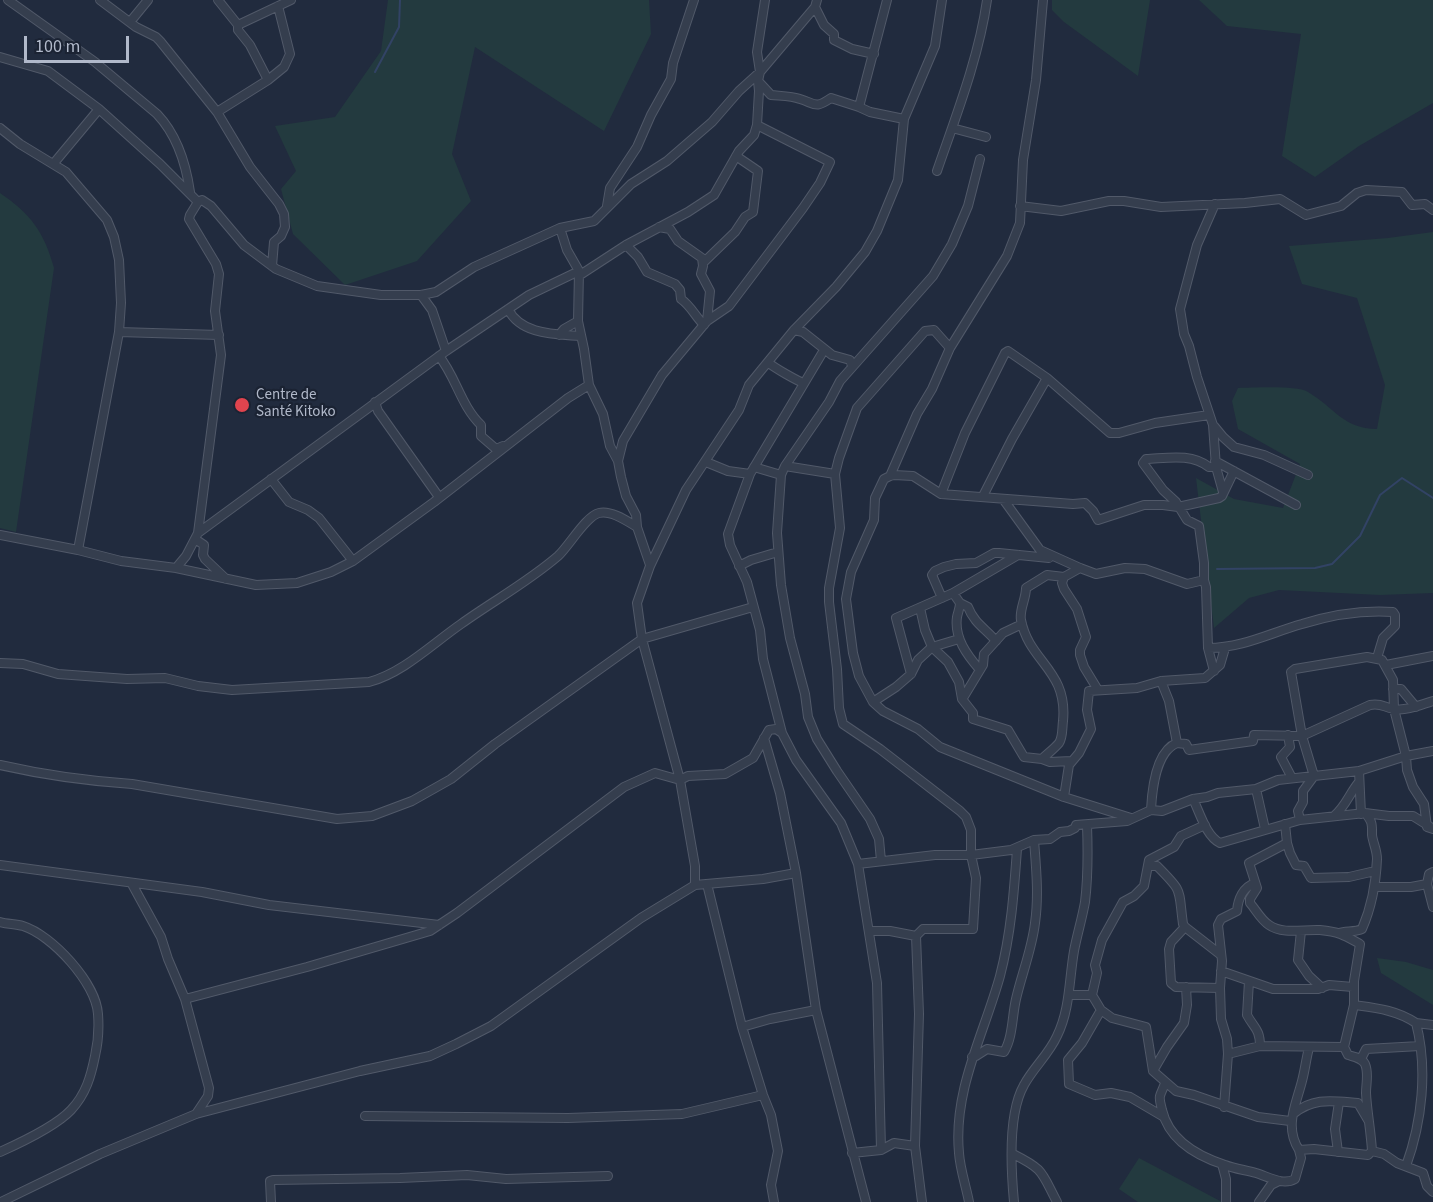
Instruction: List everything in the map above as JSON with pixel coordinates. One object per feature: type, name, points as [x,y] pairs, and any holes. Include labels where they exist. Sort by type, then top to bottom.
[{"type":"street","points":[[8,0],[95,62],[163,120],[186,165],[190,192]]},
{"type":"street","points":[[100,0],[160,41],[217,112],[250,167],[282,209],[285,227],[281,236],[273,242],[272,266]]},
{"type":"street","points":[[130,22],[148,0]]},
{"type":"street","points":[[218,0],[238,25],[238,30],[250,45],[268,80]]},
{"type":"street","points":[[238,25],[291,0]]},
{"type":"street","points":[[594,221],[609,205],[610,188],[637,147],[671,79],[673,63],[694,0]]},
{"type":"street","points":[[176,568],[197,536],[442,353],[529,295],[579,273],[714,195],[736,156],[754,135],[757,125],[760,72],[757,52],[765,0]]},
{"type":"street","points":[[859,107],[887,0]]},
{"type":"street","points":[[695,885],[695,866],[680,780],[642,639],[637,603],[650,566],[686,490],[738,410],[749,385],[794,330],[836,287],[865,252],[877,231],[898,180],[904,119],[935,46],[942,0]]},
{"type":"street","points":[[937,171],[983,25],[987,0]]},
{"type":"street","points":[[890,476],[917,414],[932,389],[950,348],[1007,256],[1020,223],[1023,160],[1036,80],[1043,0]]},
{"type":"street","points":[[227,580],[205,559],[204,545],[197,536],[221,355],[215,311],[219,274],[216,264],[189,219],[198,202],[202,200],[211,206],[244,245],[272,266],[317,286],[381,295],[421,295],[436,292],[474,267],[560,228],[594,221],[631,184],[667,161],[712,122],[739,91],[760,72],[816,3]]},
{"type":"street","points":[[816,3],[824,26],[834,34],[834,40],[852,49],[874,54]]},
{"type":"street","points":[[217,112],[268,80],[284,67],[290,54],[278,6]]},
{"type":"street","points":[[0,57],[48,71],[99,109],[190,192],[198,202]]},
{"type":"street","points":[[758,81],[771,95],[800,98],[813,106],[821,105],[831,98],[870,112],[904,119]]},
{"type":"street","points":[[54,163],[99,109]]},
{"type":"street","points":[[618,461],[623,441],[662,375],[705,323],[729,306],[803,208],[820,183],[830,162],[757,125]]},
{"type":"street","points":[[0,128],[20,144],[54,163],[84,191],[111,227],[119,260],[121,284],[118,332],[78,550]]},
{"type":"street","points":[[952,128],[986,137]]},
{"type":"street","points":[[705,323],[710,291],[701,274],[704,262],[735,232],[745,217],[753,212],[758,171],[736,156]]},
{"type":"street","points":[[881,861],[879,839],[870,819],[817,739],[808,717],[801,676],[790,638],[778,552],[781,475],[852,366],[933,276],[952,244],[971,196],[980,159]]},
{"type":"street","points":[[1020,206],[1061,211],[1109,201],[1161,207],[1280,199],[1304,214],[1310,214],[1341,206],[1357,193],[1366,190],[1402,192],[1412,205],[1425,204],[1433,210]]},
{"type":"street","points":[[1215,204],[1197,245],[1180,309],[1184,334],[1209,416],[1222,437],[1234,447],[1264,456],[1308,475]]},
{"type":"street","points":[[657,227],[669,228],[678,241],[700,256],[704,262]]},
{"type":"street","points":[[560,228],[567,250],[579,273],[578,321],[589,385],[603,414],[610,446],[618,461],[626,496],[636,515],[637,527],[650,566]]},
{"type":"street","points":[[626,245],[638,256],[647,272],[675,284],[680,290],[681,299],[690,304],[696,317],[705,323]]},
{"type":"street","points":[[421,295],[432,310],[442,353],[450,373],[471,416],[481,425],[481,436],[496,449],[507,445]]},
{"type":"street","points":[[508,309],[513,318],[534,331],[580,336]]},
{"type":"street","points":[[559,335],[564,329],[578,321]]},
{"type":"street","points":[[794,330],[803,332],[832,355],[850,360],[852,366]]},
{"type":"street","points":[[922,1202],[915,1146],[919,1014],[916,936],[923,929],[973,930],[976,878],[971,855],[971,830],[966,817],[960,810],[880,749],[847,728],[840,720],[829,588],[840,528],[835,474],[841,448],[857,408],[925,331],[934,330],[950,348]]},
{"type":"street","points":[[118,332],[219,335]]},
{"type":"street","points":[[824,350],[761,452],[728,534],[730,545],[747,582],[760,630],[763,659],[782,733],[796,760],[841,823],[858,864],[877,982],[881,1150]]},
{"type":"street","points":[[941,494],[965,433],[1006,351],[1047,378],[1110,433],[1119,433],[1155,423],[1209,416]]},
{"type":"street","points":[[769,363],[796,381],[804,383]]},
{"type":"street","points":[[984,496],[1012,439],[1047,378]]},
{"type":"street","points":[[0,535],[121,561],[176,568],[256,585],[297,583],[331,572],[353,561],[568,398],[589,385]]},
{"type":"street","points":[[375,402],[378,411],[439,497]]},
{"type":"street","points":[[1213,424],[1215,464],[1223,492]]},
{"type":"street","points":[[610,446],[616,446],[623,441]]},
{"type":"street","points":[[1214,671],[1208,648],[1206,587],[1199,526],[1187,520],[1154,479],[1143,460],[1185,457],[1203,462],[1209,467],[1215,464],[1234,471],[1296,505]]},
{"type":"street","points":[[706,462],[728,471],[752,471],[781,475]]},
{"type":"street","points":[[785,466],[835,474]]},
{"type":"street","points":[[1131,818],[1064,797],[940,747],[918,729],[884,711],[873,702],[859,676],[853,653],[846,599],[851,572],[874,520],[875,498],[885,479],[890,476],[913,476],[941,494],[1085,503],[1098,520],[1144,505],[1178,507],[1219,498],[1234,471]]},
{"type":"street","points":[[271,479],[289,502],[312,512],[319,518],[353,561]]},
{"type":"street","points":[[1003,499],[1035,545],[1056,558],[1080,568],[1096,574],[1125,568],[1145,569],[1187,584],[1204,580]]},
{"type":"street","points":[[0,663],[23,664],[58,674],[127,679],[165,678],[198,686],[232,690],[369,682],[397,671],[456,627],[531,578],[560,554],[593,516],[606,513],[637,527]]},
{"type":"street","points":[[739,566],[778,552]]},
{"type":"street","points":[[942,598],[932,575],[935,571],[956,564],[976,563],[994,553],[1032,554],[1056,558]]},
{"type":"street","points":[[910,674],[896,620],[953,593],[1018,555]]},
{"type":"street","points":[[1041,759],[1060,741],[1063,696],[1058,683],[1032,648],[1020,618],[1028,585],[1047,575],[1064,577],[1080,568]]},
{"type":"street","points":[[1064,577],[1062,583],[1064,589],[1077,609],[1086,637],[1080,650],[1084,667],[1098,690]]},
{"type":"street","points":[[953,593],[960,603],[957,622],[959,639],[965,652],[980,670]]},
{"type":"street","points":[[960,603],[966,604],[977,624],[996,642]]},
{"type":"street","points":[[0,765],[41,774],[132,784],[337,819],[372,816],[412,801],[452,779],[495,744],[642,639],[753,607]]},
{"type":"street","points":[[920,608],[932,647],[948,662],[959,682],[962,699],[973,713],[973,718],[1008,730],[1024,757],[1050,762],[1071,761]]},
{"type":"street","points":[[1208,648],[1226,648],[1304,623],[1357,612],[1393,612],[1395,626],[1383,638],[1377,658]]},
{"type":"street","points":[[962,699],[980,670],[984,654],[1003,633],[1022,624]]},
{"type":"street","points":[[873,702],[896,687],[910,674],[918,660],[932,647],[959,639]]},
{"type":"street","points":[[1064,797],[1067,771],[1091,729],[1087,710],[1088,693],[1098,690],[1137,688],[1161,681],[1205,678],[1220,665],[1226,648]]},
{"type":"street","points":[[1386,665],[1433,656]]},
{"type":"street","points":[[1314,776],[1302,736],[1292,670],[1367,657],[1377,658],[1386,665],[1397,689],[1416,707]]},
{"type":"street","points":[[1161,681],[1169,701],[1177,742]]},
{"type":"street","points":[[1397,689],[1394,709],[1410,779],[1424,804],[1431,827]]},
{"type":"street","points":[[1151,810],[1152,790],[1157,770],[1166,749],[1177,742],[1186,744],[1188,750],[1253,741],[1254,735],[1302,736],[1370,705],[1381,703],[1394,709],[1416,707],[1433,701]]},
{"type":"street","points":[[185,999],[430,931],[624,787],[655,773],[680,780],[688,776],[725,774],[753,758],[769,730],[776,729],[782,733]]},
{"type":"street","points":[[1288,735],[1290,747],[1281,757],[1292,778]]},
{"type":"street","points":[[764,738],[780,793],[796,873],[816,1010],[866,1202]]},
{"type":"street","points":[[858,864],[1017,849],[1034,840],[1050,839],[1060,832],[1075,828],[1076,825],[1131,818],[1151,810],[1162,811],[1193,799],[1218,793],[1256,789],[1278,780],[1359,771],[1406,756],[1433,751]]},
{"type":"street","points":[[1339,933],[1362,929],[1368,916],[1375,887],[1377,857],[1372,836],[1373,826],[1363,814],[1359,771]]},
{"type":"street","points":[[1300,820],[1298,811],[1303,802],[1303,791],[1314,776]]},
{"type":"street","points":[[1334,816],[1345,805],[1359,782]]},
{"type":"street","points":[[1256,789],[1265,829]]},
{"type":"street","points":[[1193,799],[1205,825],[1217,843],[1300,820],[1334,816],[1363,814],[1413,816],[1431,827]]},
{"type":"street","points":[[1285,824],[1292,860],[1296,865],[1304,866],[1311,878],[1349,876],[1375,871]]},
{"type":"street","points":[[1014,1202],[1011,1179],[1015,1109],[1023,1086],[1057,1036],[1069,995],[1074,953],[1085,902],[1089,856],[1087,825]]},
{"type":"street","points":[[1205,825],[1181,836],[1174,847],[1150,859],[1144,886],[1134,896],[1123,902],[1102,940],[1095,965],[1097,973],[1092,995],[1101,1010],[1122,1022],[1146,1027],[1153,1071],[1176,1091],[1258,1117],[1291,1117],[1314,1101],[1358,1103],[1370,1124]]},
{"type":"street","points":[[972,1057],[987,1049],[1004,1052],[1009,1044],[1016,999],[1035,923],[1037,901],[1034,840]]},
{"type":"street","points":[[1287,843],[1248,863],[1257,888],[1250,903],[1269,926],[1283,930],[1321,930],[1339,933],[1348,936],[1361,947],[1353,987],[1354,1005],[1344,1047],[1348,1055],[1361,1059],[1367,1074],[1366,1092],[1372,1151]]},
{"type":"street","points":[[969,1202],[959,1152],[961,1103],[972,1057],[1000,976],[1011,927],[1017,849]]},
{"type":"street","points":[[0,865],[202,892],[269,905],[441,925]]},
{"type":"street","points":[[1148,866],[1157,866],[1178,888],[1185,927],[1221,955]]},
{"type":"street","points":[[1,1202],[100,1154],[196,1114],[360,1071],[430,1056],[491,1026],[641,918],[695,885],[763,879],[796,873]]},
{"type":"street","points":[[1375,887],[1411,887],[1430,877],[1433,907]]},
{"type":"street","points":[[1224,1107],[1228,1054],[1227,1039],[1221,1019],[1221,955],[1218,925],[1221,919],[1237,911],[1241,894],[1255,883]]},
{"type":"street","points":[[132,884],[161,937],[185,999],[209,1088],[208,1096],[196,1114]]},
{"type":"street","points":[[707,884],[742,1027],[771,1115],[778,1151],[771,1185],[774,1202]]},
{"type":"street","points":[[0,922],[24,927],[48,941],[70,959],[95,999],[98,1014],[97,1048],[91,1078],[73,1108],[32,1136],[0,1152]]},
{"type":"street","points":[[1185,927],[1171,942],[1168,956],[1171,983],[1176,987],[1220,988]]},
{"type":"street","points":[[870,931],[890,931],[916,936]]},
{"type":"street","points":[[1300,931],[1298,960],[1309,976],[1322,988]]},
{"type":"street","points":[[1221,971],[1273,989],[1322,988],[1329,985],[1353,987]]},
{"type":"street","points":[[1249,981],[1247,1015],[1260,1034],[1260,1046]]},
{"type":"street","points":[[1153,1071],[1184,1023],[1187,1005],[1186,987]]},
{"type":"street","points":[[1069,995],[1092,995]]},
{"type":"street","points":[[1354,1005],[1389,1010],[1416,1023],[1433,1025]]},
{"type":"street","points":[[742,1027],[816,1010]]},
{"type":"street","points":[[1101,1010],[1082,1043],[1068,1060],[1069,1084],[1095,1095],[1111,1093],[1130,1098],[1164,1117]]},
{"type":"street","points":[[1406,1166],[1415,1142],[1420,1114],[1420,1046],[1416,1023]]},
{"type":"street","points":[[1228,1054],[1260,1046],[1344,1047]]},
{"type":"street","points":[[1361,1059],[1366,1050],[1420,1046]]},
{"type":"street","points":[[1165,1083],[1160,1097],[1164,1117],[1177,1139],[1222,1164],[1279,1181],[1292,1181],[1296,1179],[1301,1158],[1294,1143],[1291,1117],[1309,1048]]},
{"type":"street","points":[[366,1116],[568,1118],[682,1114],[763,1095]]},
{"type":"street","points":[[1338,1152],[1335,1129],[1339,1102]]},
{"type":"street","points":[[852,1153],[881,1150],[894,1143],[915,1146]]},
{"type":"street","points":[[1299,1150],[1368,1155],[1372,1151]]},
{"type":"street","points":[[1372,1151],[1384,1154],[1423,1173],[1427,1186],[1433,1192]]},
{"type":"street","points":[[1013,1154],[1032,1163],[1043,1172],[1057,1202]]},
{"type":"street","points":[[1222,1164],[1226,1179],[1226,1202]]},
{"type":"street","points":[[271,1202],[270,1181],[273,1180],[467,1175],[506,1179],[608,1176]]},
{"type":"street","points":[[1259,1202],[1271,1185],[1279,1181]]},
{"type":"green space","points":[[388,0],[649,0],[651,34],[604,131],[475,47],[452,154],[471,201],[417,261],[345,285],[293,234],[281,189],[296,171],[275,126],[335,117],[381,51]]},
{"type":"green space","points":[[1052,0],[1150,0],[1138,76],[1064,22],[1052,10]]},
{"type":"green space","points":[[1199,0],[1433,0],[1433,103],[1359,146],[1315,177],[1282,156],[1301,34],[1227,26]]},
{"type":"green space","points":[[0,193],[28,216],[35,225],[46,244],[54,268],[16,532],[0,528]]},
{"type":"green space","points":[[1433,232],[1433,593],[1380,595],[1279,590],[1249,598],[1214,628],[1196,478],[1234,499],[1283,508],[1300,464],[1238,429],[1232,401],[1238,388],[1302,390],[1317,398],[1347,421],[1365,428],[1377,429],[1385,385],[1357,298],[1302,284],[1289,246]]},
{"type":"green space","points":[[1377,958],[1406,962],[1433,970],[1433,1005],[1381,973]]},
{"type":"green space","points":[[1139,1158],[1222,1202],[1138,1202],[1119,1189]]},
{"type":"waterway","points":[[375,72],[399,27],[400,0]]},
{"type":"waterway","points":[[1217,569],[1315,568],[1332,564],[1360,536],[1380,495],[1402,478],[1433,498]]},
{"type":"place","name":"Centre de Santé Kitoko","points":[[242,405]]}]
